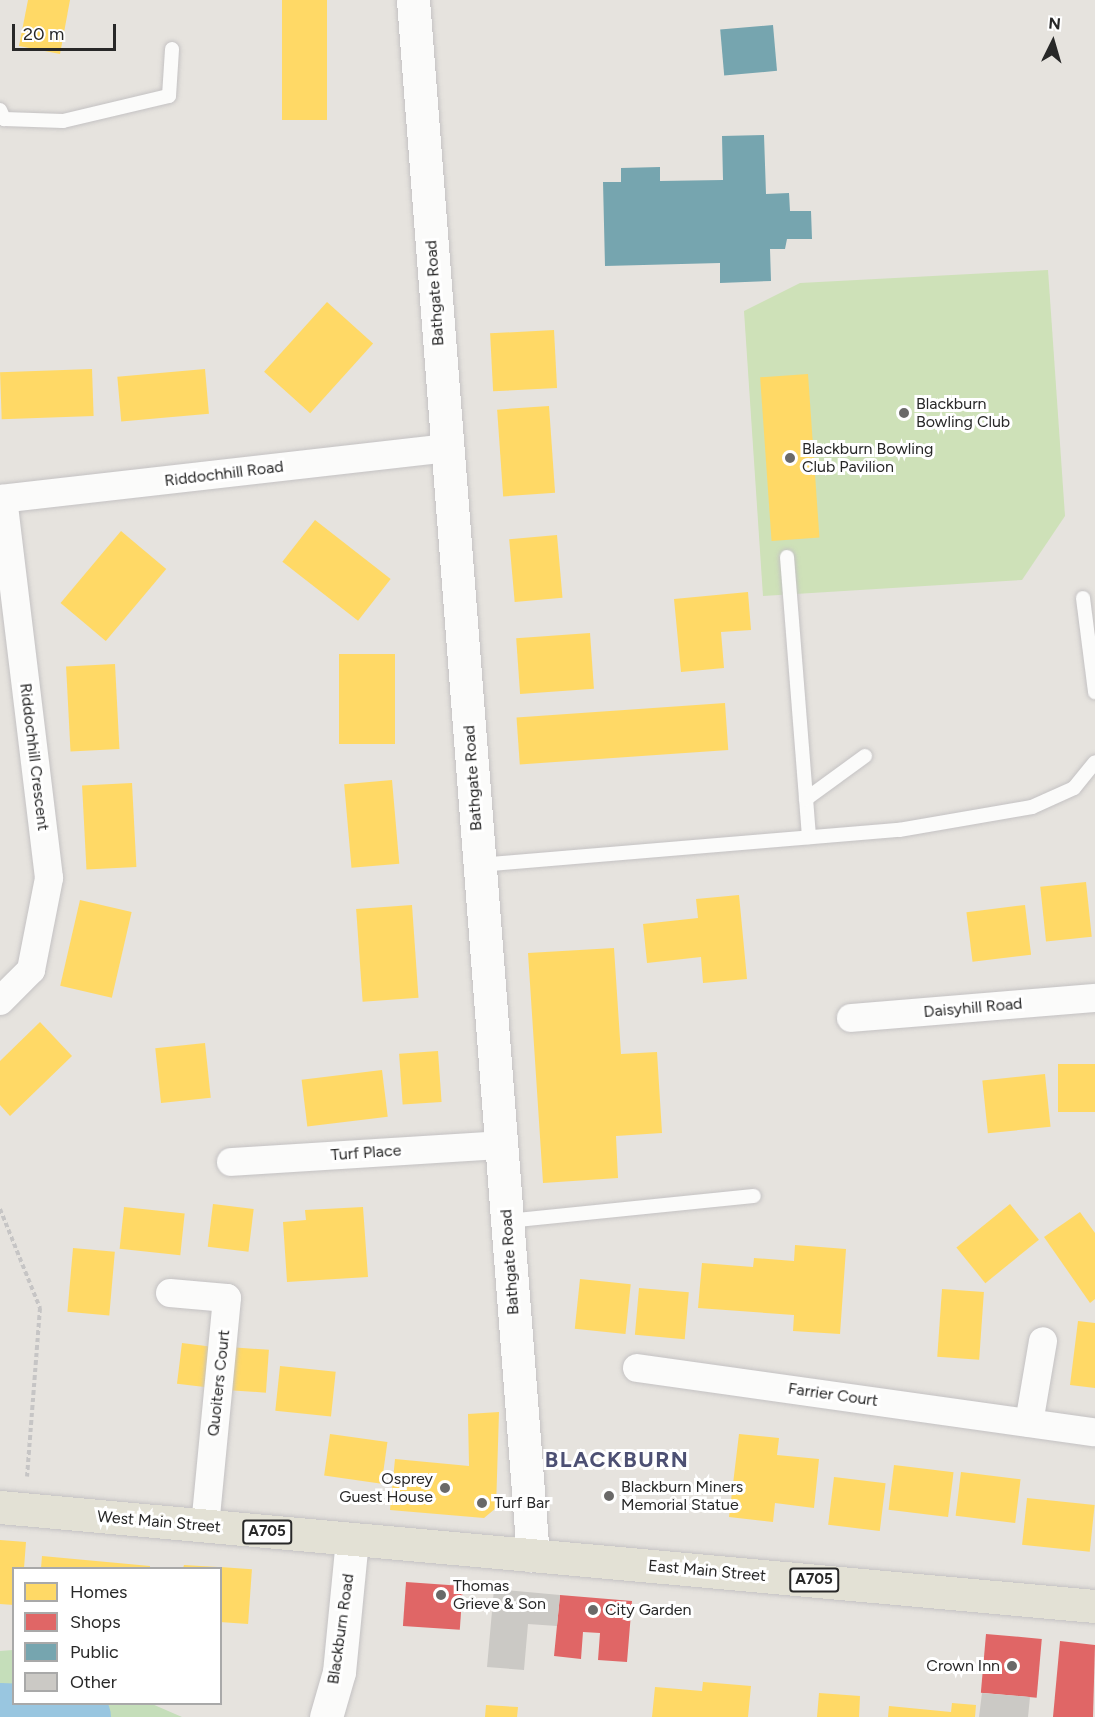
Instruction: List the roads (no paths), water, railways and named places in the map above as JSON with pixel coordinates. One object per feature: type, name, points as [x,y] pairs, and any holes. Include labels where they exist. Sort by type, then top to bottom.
[{"type":"main road","name":"Bathgate Road","points":[[413,0],[533,1556]]},
{"type":"main road","name":"West Main Street","points":[[12,1508],[533,1556]]},
{"type":"main road","name":"Blackburn Road","points":[[326,1717],[339,1672],[352,1540]]},
{"type":"main road","name":"East Main Street","points":[[533,1556],[1095,1606]]},
{"type":"street","name":"Riddochhill Road","points":[[1,499],[447,448]]},
{"type":"street","name":"Riddochhill Crescent","points":[[0,1001],[31,970],[49,878],[1,499]]},
{"type":"street","name":"Daisyhill Road","points":[[851,1018],[1095,998]]},
{"type":"street","name":"Turf Place","points":[[231,1162],[501,1145]]},
{"type":"street","name":"Quoiters Court","points":[[170,1293],[228,1298],[205,1526]]},
{"type":"street","points":[[1029,1423],[1043,1341]]},
{"type":"street","name":"Farrier Court","points":[[637,1368],[1095,1432]]},
{"type":"lane","points":[[0,110],[4,119],[63,121],[169,96],[172,49]]},
{"type":"lane","points":[[787,557],[808,837]]},
{"type":"lane","points":[[1083,598],[1095,692]]},
{"type":"lane","points":[[806,799],[865,756]]},
{"type":"lane","points":[[480,865],[899,830],[1032,807],[1074,788],[1095,762]]},
{"type":"lane","points":[[507,1221],[753,1196]]},
{"type":"waterway","points":[[0,1714],[80,1717]]},
{"type":"place","name":"Blackburn Bowling Club","points":[[904,413]]},
{"type":"place","name":"Blackburn Bowling Club Pavilion","points":[[790,458]]},
{"type":"place","name":"Osprey Guest House","points":[[445,1488]]},
{"type":"place","name":"Blackburn Miners Memorial Statue","points":[[609,1496]]},
{"type":"place","name":"Turf Bar","points":[[482,1503]]},
{"type":"place","name":"Thomas Grieve & Son","points":[[441,1595]]},
{"type":"place","name":"City Garden","points":[[593,1610]]},
{"type":"place","name":"Crown Inn","points":[[1012,1666]]},
{"type":"district","name":"BLACKBURN","points":[[617,1460]]}]
